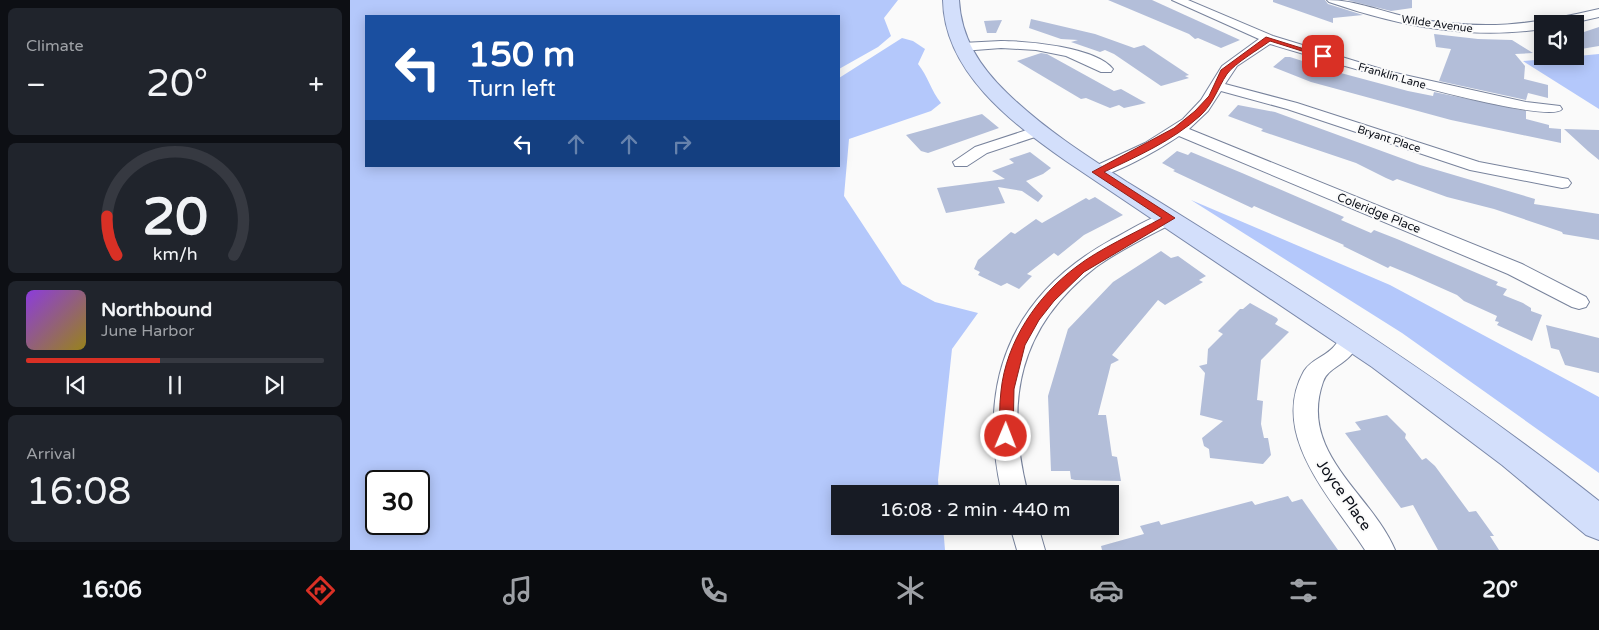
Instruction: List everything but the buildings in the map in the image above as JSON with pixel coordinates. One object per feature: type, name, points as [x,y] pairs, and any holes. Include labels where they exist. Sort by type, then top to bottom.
[{"type":"main road","points":[[951,0],[952,20],[962,47],[979,73],[998,96],[1039,132],[1097,172],[1350,336],[1496,442],[1599,523]]},
{"type":"street","name":"Franklin Lane","points":[[1178,0],[1269,39],[1430,87],[1555,110]]},
{"type":"street","name":"Wilde Avenue","points":[[1333,0],[1388,17],[1458,28],[1506,30],[1534,26]]},
{"type":"street","points":[[1584,16],[1599,13]]},
{"type":"street","points":[[1097,172],[1146,149],[1177,130],[1198,113],[1212,97],[1224,72],[1269,39]]},
{"type":"street","points":[[962,47],[1018,44],[1044,46],[1064,50],[1106,70]]},
{"type":"street","name":"Bryant Place","points":[[1217,86],[1292,106],[1476,166],[1562,184]]},
{"type":"street","name":"Coleridge Place","points":[[1177,130],[1515,269],[1578,302]]},
{"type":"street","points":[[961,162],[981,150],[1039,132]]},
{"type":"street","points":[[1014,485],[1006,436],[1007,389],[1019,345],[1034,317],[1050,298],[1080,269],[1169,218]]},
{"type":"street","name":"Joyce Place","points":[[1350,336],[1346,347],[1313,375],[1306,398],[1307,426],[1320,464],[1381,550]]},
{"type":"street","points":[[1027,535],[1031,550]]},
{"type":"shaded area","points":[[350,0],[898,0],[884,18],[891,36],[878,47],[840,68],[840,15],[365,15],[365,167],[840,167],[840,77],[902,38],[913,41],[925,49],[918,64],[941,103],[931,111],[849,139],[844,196],[902,284],[935,302],[978,313],[952,349],[938,485],[831,485],[831,535],[944,535],[945,550],[350,550]]},
{"type":"shaded area","points":[[1599,54],[1599,109],[1523,61],[1534,60],[1534,65],[1584,65],[1584,55]]},
{"type":"shaded area","points":[[1191,200],[1390,285],[1599,397],[1599,473],[1402,333]]},
{"type":"route","points":[[1006,436],[1007,389],[1019,345],[1034,317],[1050,298],[1080,269],[1169,218],[1097,172],[1146,149],[1177,130],[1198,113],[1212,97],[1224,72],[1253,48],[1269,39],[1323,56]]}]
